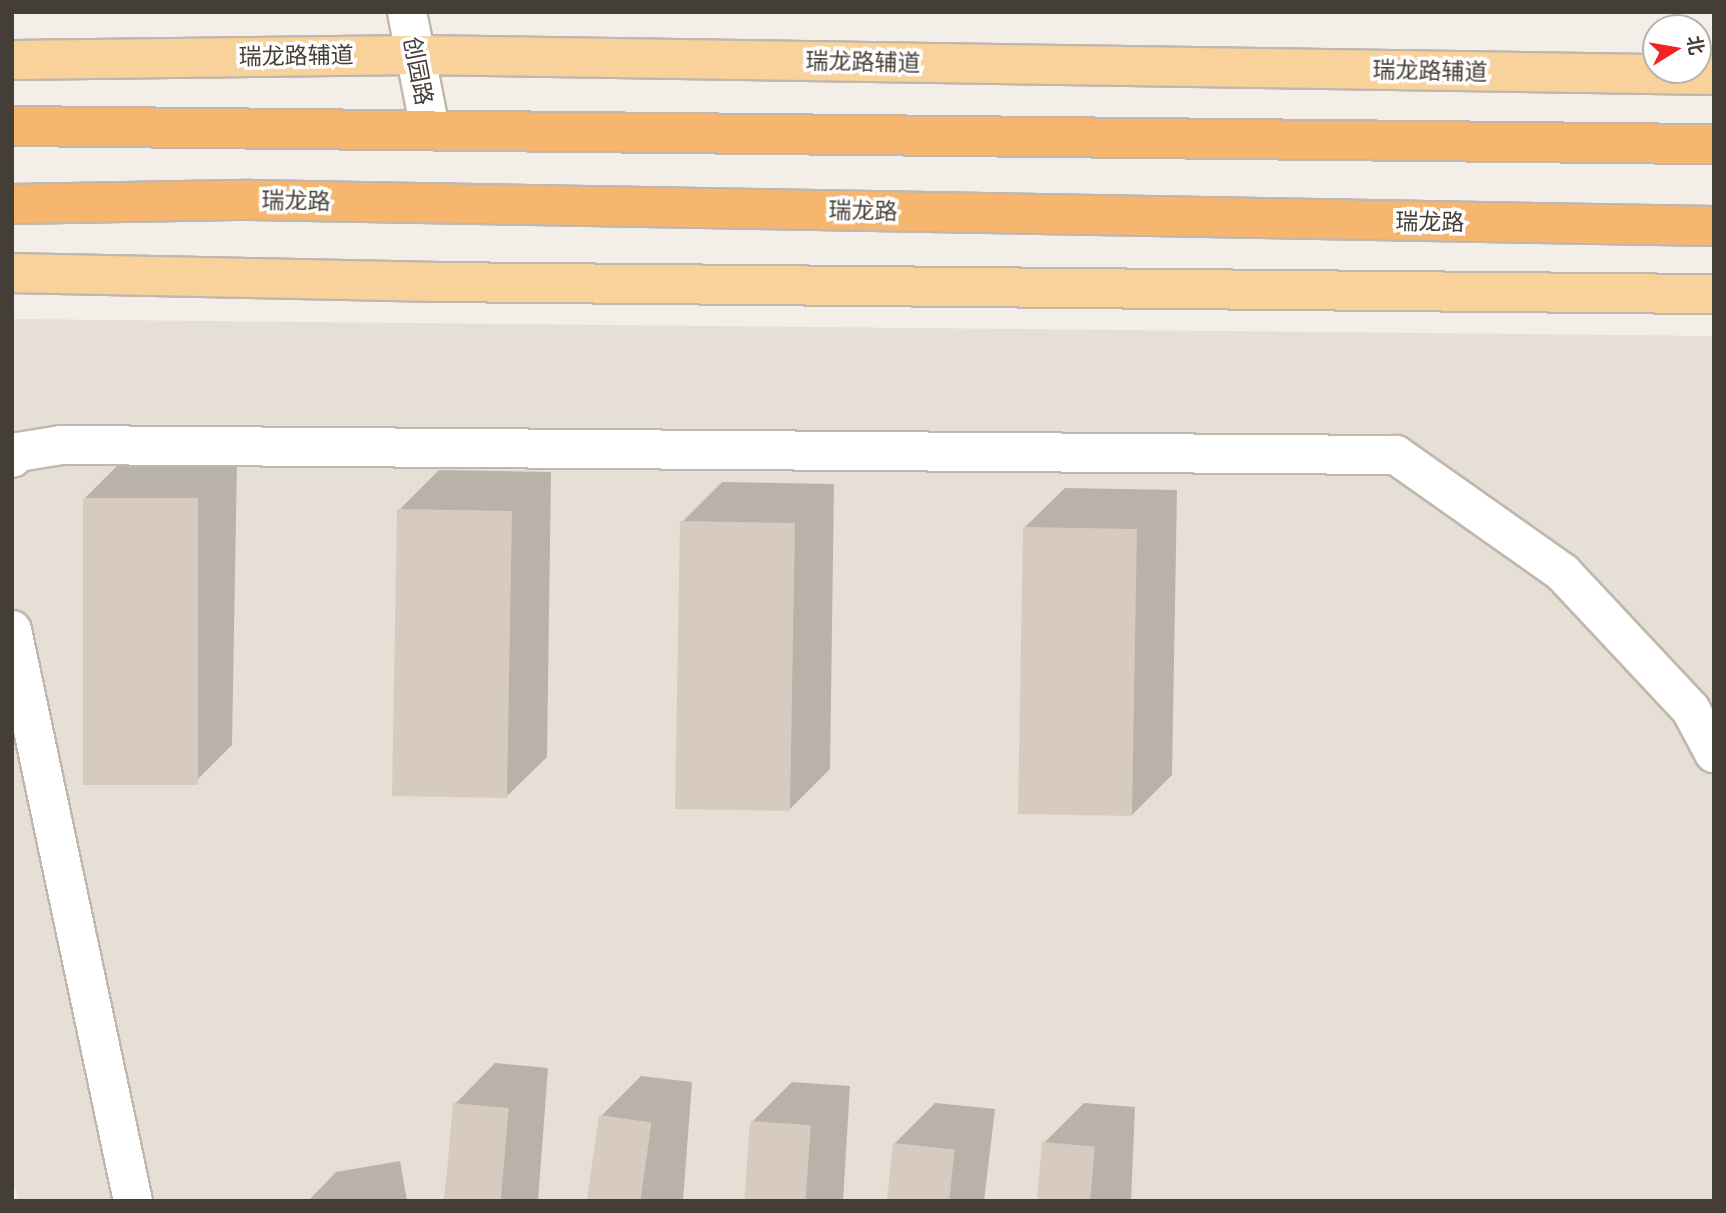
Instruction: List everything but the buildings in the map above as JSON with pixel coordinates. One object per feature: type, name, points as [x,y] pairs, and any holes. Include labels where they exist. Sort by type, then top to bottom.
[{"type":"highway","points":[[12,127],[430,129],[1714,144]]},
{"type":"highway","name":"瑞龙路","points":[[12,204],[264,200],[1714,226]]},
{"type":"main road","name":"瑞龙路辅道","points":[[12,60],[415,55],[1714,75]]},
{"type":"main road","points":[[12,273],[434,282],[1714,294]]},
{"type":"street","name":"创园路","points":[[407,12],[430,129]]},
{"type":"street","points":[[12,458],[18,452],[61,445],[1396,455],[1563,573],[1691,710],[1714,753]]},
{"type":"street","points":[[12,630],[134,1201]]},
{"type":"shaded area","points":[[12,319],[1714,336],[1714,1201],[18,1201],[12,1176]]}]
